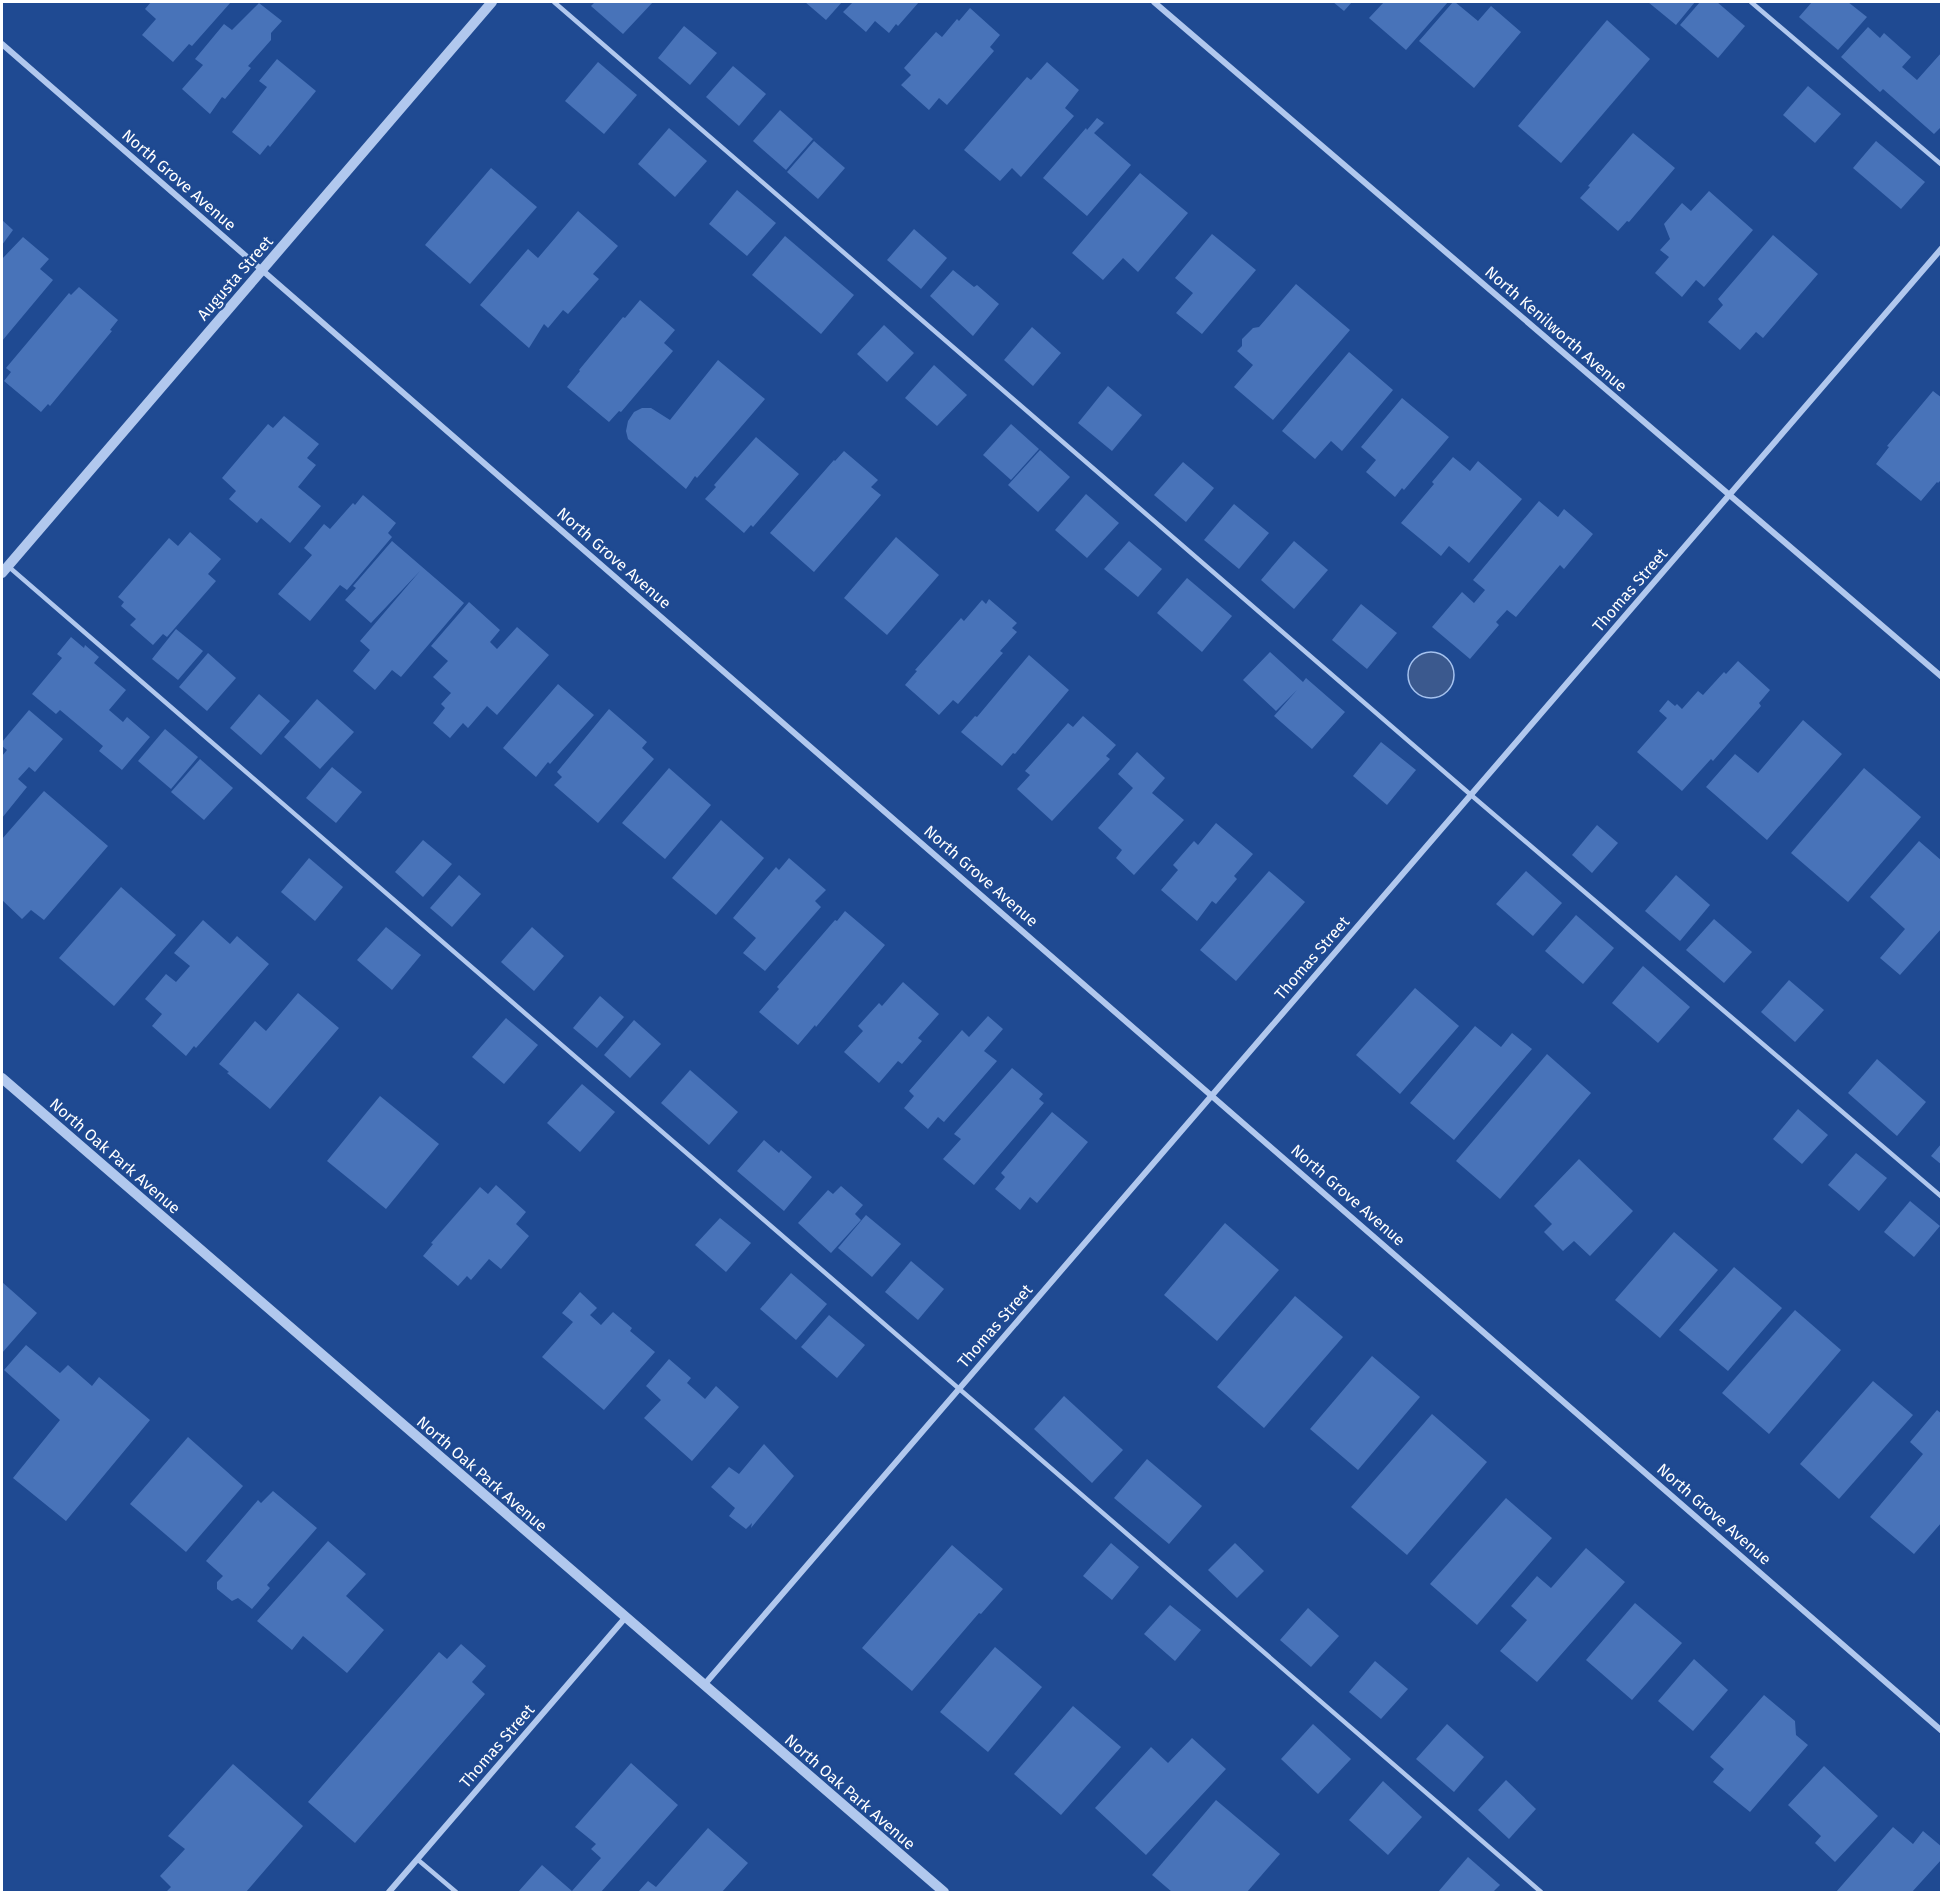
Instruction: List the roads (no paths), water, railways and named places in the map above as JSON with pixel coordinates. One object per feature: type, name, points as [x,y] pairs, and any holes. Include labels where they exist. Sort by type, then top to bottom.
[{"type":"street","name":"Augusta Street","points":[[4,569],[492,2]]},
{"type":"street","name":"North Kenilworth Avenue","points":[[1154,2],[1941,677]]},
{"type":"street","name":"North Grove Avenue","points":[[2,44],[1941,1731]]},
{"type":"street","name":"Thomas Street","points":[[704,1686],[1941,249]]},
{"type":"street","name":"North Oak Park Avenue","points":[[2,1078],[944,1893]]},
{"type":"street","name":"Thomas Street","points":[[389,1893],[625,1618]]},
{"type":"lane","points":[[554,2],[1471,795],[1941,1197]]},
{"type":"lane","points":[[1751,2],[1941,165]]},
{"type":"lane","points":[[4,569],[959,1389],[1541,1893]]},
{"type":"lane","points":[[417,1859],[456,1893]]},
{"type":"water","points":[[1431,652],[1447,659],[1454,675],[1447,691],[1431,698],[1415,691],[1408,675],[1415,659]]}]
